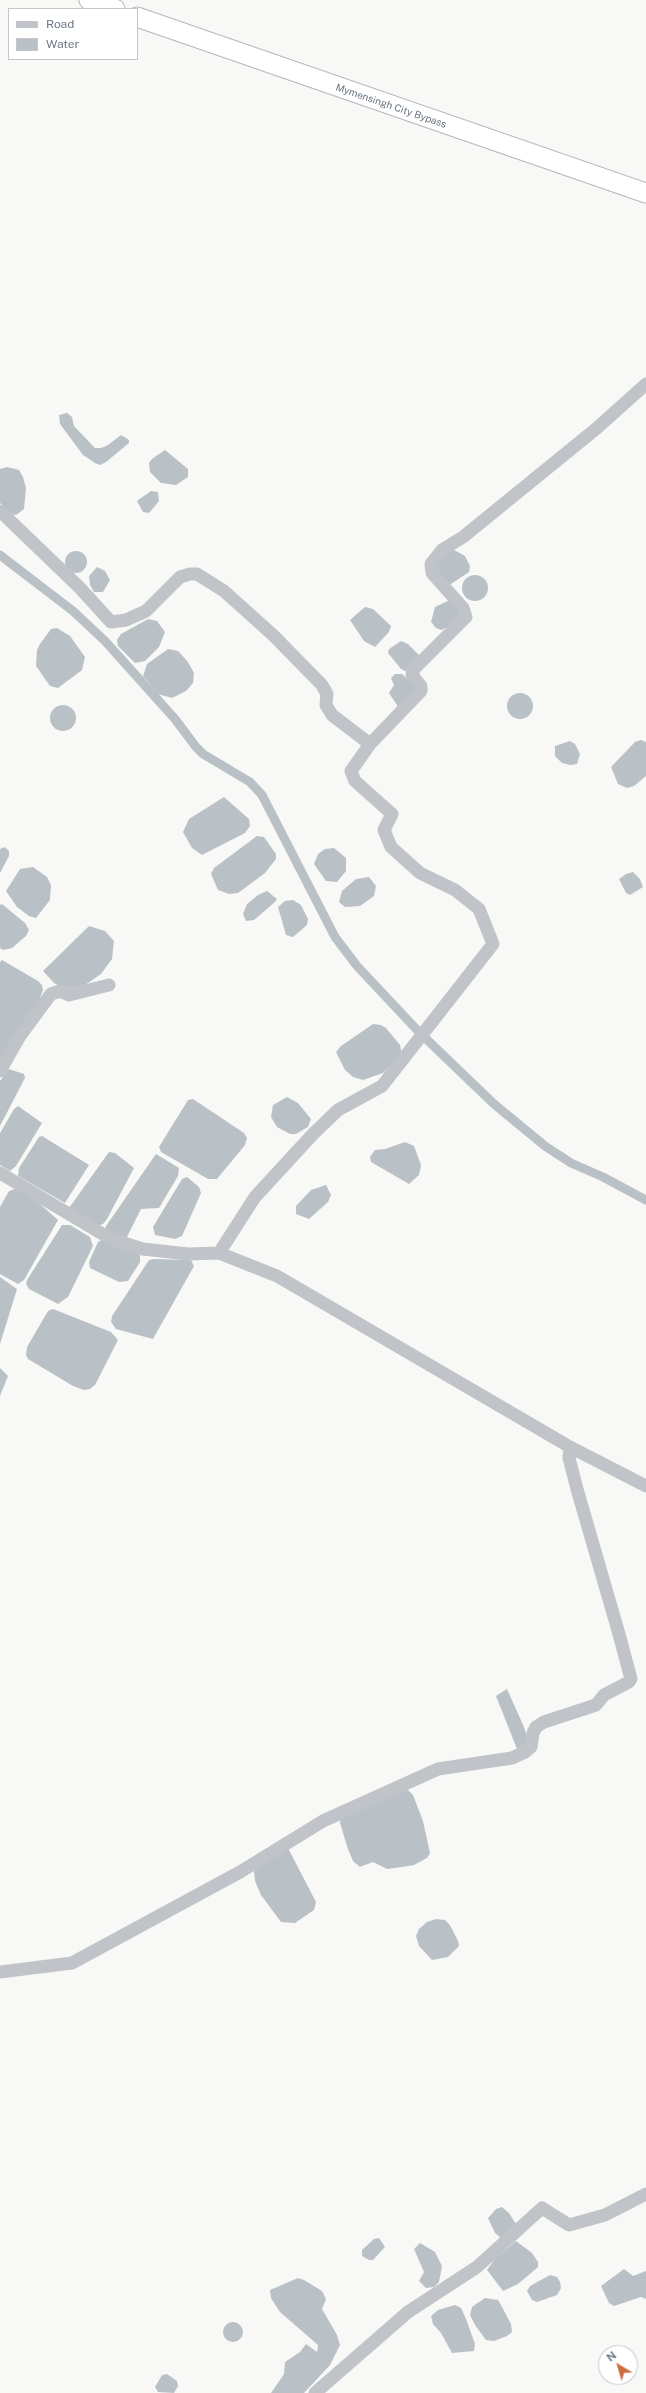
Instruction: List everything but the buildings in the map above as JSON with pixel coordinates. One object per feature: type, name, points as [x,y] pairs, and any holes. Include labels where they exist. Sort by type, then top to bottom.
[{"type":"highway","points":[[89,0],[111,8]]},
{"type":"highway","name":"Mymensingh City Bypass","points":[[138,17],[646,194]]},
{"type":"street","points":[[219,1253],[255,1197],[313,1134],[338,1110],[382,1086],[418,1042],[493,944],[479,909],[455,890],[420,873],[391,847],[386,839],[384,830],[392,814],[355,781],[351,771],[370,744],[421,691],[421,686],[412,675],[414,669],[466,617],[466,612],[463,608],[432,574],[431,564],[435,557],[597,428],[646,384]]},
{"type":"street","points":[[0,511],[80,588],[111,622],[126,620],[146,611],[180,577],[190,574],[197,574],[204,578],[224,591],[274,636],[322,685],[327,694],[326,705],[332,714],[370,744]]},
{"type":"street","points":[[0,1071],[20,1036],[51,994],[56,990],[69,995],[109,985]]},
{"type":"street","points":[[0,1173],[111,1239],[144,1249],[188,1254],[219,1253],[277,1276],[570,1448],[646,1486]]},
{"type":"street","points":[[0,1972],[72,1963],[240,1872],[323,1821],[438,1769],[512,1758],[525,1752],[531,1747],[533,1733],[536,1727],[544,1722],[596,1705],[604,1695],[629,1682],[631,1679],[569,1458],[570,1448]]},
{"type":"street","points":[[315,2393],[408,2312],[477,2267],[542,2208],[569,2225],[605,2215],[646,2194]]},
{"type":"water","points":[[67,413],[72,417],[74,426],[95,448],[101,448],[108,445],[121,435],[129,440],[129,443],[106,462],[100,465],[95,463],[83,455],[60,424],[59,415]]},
{"type":"water","points":[[165,450],[188,469],[188,477],[176,485],[161,483],[150,472],[149,463],[152,459]]},
{"type":"water","points":[[7,467],[19,470],[26,488],[24,509],[16,515],[12,514],[0,503],[0,469]]},
{"type":"water","points":[[151,491],[158,492],[159,501],[149,513],[143,512],[137,501]]},
{"type":"water","points":[[454,550],[465,556],[470,566],[469,572],[448,586],[444,585],[435,565],[439,558]]},
{"type":"water","points":[[76,551],[84,554],[87,562],[84,570],[76,573],[68,570],[65,562],[68,554]]},
{"type":"water","points":[[97,567],[105,571],[110,580],[103,592],[94,592],[90,585],[89,576]]},
{"type":"water","points":[[475,575],[484,579],[488,588],[484,597],[475,601],[466,597],[462,588],[466,579]]},
{"type":"water","points":[[450,600],[461,613],[448,627],[441,630],[436,628],[431,622],[435,607]]},
{"type":"water","points":[[365,607],[373,609],[391,626],[389,632],[375,647],[364,641],[350,620]]},
{"type":"water","points":[[148,619],[157,621],[165,632],[159,647],[145,661],[135,663],[118,646],[117,640],[121,634]]},
{"type":"water","points":[[57,628],[70,636],[85,657],[82,670],[58,688],[50,686],[36,666],[37,650],[40,644],[51,629]]},
{"type":"water","points":[[401,641],[408,644],[420,656],[407,672],[401,669],[388,653],[389,649]]},
{"type":"water","points":[[168,649],[178,651],[188,662],[194,673],[193,683],[186,691],[172,698],[158,694],[143,676],[147,664]]},
{"type":"water","points":[[395,674],[402,674],[417,688],[399,708],[389,693],[394,685],[391,678]]},
{"type":"water","points":[[520,693],[529,697],[533,706],[529,715],[520,719],[511,715],[507,706],[511,697]]},
{"type":"water","points":[[63,705],[72,709],[76,718],[72,727],[63,731],[54,727],[50,718],[54,709]]},
{"type":"water","points":[[641,740],[646,742],[646,776],[634,786],[627,788],[618,784],[611,767],[635,742]]},
{"type":"water","points":[[570,741],[575,744],[580,754],[577,764],[570,765],[562,763],[555,756],[555,746]]},
{"type":"water","points":[[224,797],[249,819],[250,826],[245,833],[202,855],[192,848],[183,832],[189,819]]},
{"type":"water","points":[[257,836],[264,837],[276,854],[276,859],[265,873],[238,893],[229,894],[218,890],[211,874],[214,868]]},
{"type":"water","points":[[5,847],[9,851],[9,856],[0,873],[0,849]]},
{"type":"water","points":[[334,848],[346,858],[346,871],[337,882],[326,881],[314,864],[318,854],[325,849]]},
{"type":"water","points":[[33,867],[47,877],[51,885],[50,900],[36,918],[29,916],[17,907],[6,891],[20,869]]},
{"type":"water","points":[[633,872],[640,879],[643,887],[630,895],[626,893],[619,879],[626,874]]},
{"type":"water","points":[[369,877],[376,886],[374,896],[360,906],[345,907],[339,902],[342,891],[356,879]]},
{"type":"water","points":[[267,891],[277,899],[275,902],[254,920],[246,921],[243,914],[247,904],[258,895]]},
{"type":"water","points":[[293,900],[301,905],[308,919],[307,925],[293,937],[286,935],[278,907],[285,901]]},
{"type":"water","points":[[2,904],[25,923],[29,930],[26,936],[12,948],[3,950],[0,948],[0,905]]},
{"type":"water","points":[[89,926],[105,931],[114,941],[112,959],[101,974],[85,985],[65,989],[54,983],[43,971]]},
{"type":"water","points":[[2,960],[38,981],[42,985],[43,990],[40,998],[0,1060],[0,962]]},
{"type":"water","points":[[373,1024],[381,1025],[386,1028],[400,1045],[402,1055],[383,1073],[363,1080],[353,1077],[345,1070],[336,1052],[341,1046]]},
{"type":"water","points":[[9,1069],[24,1074],[25,1078],[0,1126],[0,1081]]},
{"type":"water","points":[[287,1097],[298,1103],[311,1119],[308,1127],[296,1134],[290,1134],[277,1127],[271,1117],[273,1105]]},
{"type":"water","points":[[193,1099],[244,1133],[247,1138],[245,1145],[217,1179],[208,1179],[161,1152],[159,1147],[188,1100]]},
{"type":"water","points":[[18,1106],[42,1123],[16,1166],[10,1171],[0,1165],[0,1133],[14,1109]]},
{"type":"water","points":[[42,1136],[89,1165],[65,1203],[18,1176],[19,1168],[39,1137]]},
{"type":"water","points":[[405,1142],[414,1146],[421,1165],[419,1175],[409,1184],[371,1162],[370,1157],[375,1150],[385,1149]]},
{"type":"water","points":[[109,1152],[115,1153],[134,1168],[107,1219],[103,1224],[97,1226],[69,1208]]},
{"type":"water","points":[[156,1154],[179,1168],[178,1176],[159,1208],[141,1209],[126,1239],[105,1230],[106,1226]]},
{"type":"water","points":[[187,1177],[199,1187],[201,1193],[182,1236],[175,1239],[155,1235],[153,1227],[182,1179]]},
{"type":"water","points":[[326,1185],[331,1195],[328,1202],[309,1219],[296,1214],[296,1206],[311,1190]]},
{"type":"water","points":[[22,1188],[58,1220],[24,1280],[18,1284],[0,1274],[0,1207],[9,1191]]},
{"type":"water","points":[[62,1225],[70,1225],[90,1237],[93,1246],[68,1297],[58,1304],[29,1289],[26,1284],[27,1280]]},
{"type":"water","points":[[102,1240],[140,1255],[140,1262],[128,1281],[119,1282],[90,1268],[89,1262],[98,1242]]},
{"type":"water","points":[[149,1260],[191,1260],[194,1266],[153,1339],[116,1329],[111,1322],[112,1316]]},
{"type":"water","points":[[0,1277],[17,1289],[0,1344]]},
{"type":"water","points":[[53,1309],[111,1332],[118,1340],[95,1385],[90,1389],[84,1390],[73,1386],[28,1359],[26,1355],[27,1347],[48,1311]]},
{"type":"water","points":[[0,1368],[8,1376],[0,1396]]},
{"type":"water","points":[[507,1689],[524,1727],[529,1743],[517,1749],[496,1696]]},
{"type":"water","points":[[407,1789],[413,1795],[423,1821],[430,1853],[427,1858],[414,1865],[402,1867],[387,1869],[373,1862],[360,1867],[353,1861],[348,1849],[340,1823],[341,1817]]},
{"type":"water","points":[[279,1850],[289,1850],[316,1902],[314,1910],[295,1923],[281,1922],[261,1895],[255,1881],[254,1871]]},
{"type":"water","points":[[436,1919],[445,1920],[450,1925],[459,1946],[448,1957],[432,1960],[419,1946],[416,1936],[419,1929],[427,1922]]},
{"type":"water","points":[[502,2207],[509,2213],[516,2224],[501,2238],[495,2233],[488,2218],[496,2209]]},
{"type":"water","points":[[379,2238],[385,2247],[373,2260],[369,2260],[362,2256],[362,2250],[374,2239]]},
{"type":"water","points":[[516,2241],[532,2253],[538,2262],[538,2267],[518,2284],[503,2291],[487,2270],[495,2259]]},
{"type":"water","points":[[420,2243],[435,2252],[442,2266],[439,2282],[434,2287],[426,2288],[419,2281],[424,2272],[414,2249]]},
{"type":"water","points":[[624,2269],[633,2276],[646,2271],[646,2299],[641,2297],[614,2306],[609,2303],[601,2286]]},
{"type":"water","points":[[550,2275],[557,2277],[560,2282],[561,2288],[557,2295],[537,2302],[532,2300],[527,2291],[530,2286]]},
{"type":"water","points":[[298,2278],[322,2291],[326,2299],[322,2309],[337,2335],[340,2345],[330,2365],[304,2393],[271,2393],[284,2374],[285,2362],[300,2352],[306,2344],[317,2352],[318,2345],[280,2312],[271,2298],[270,2290]]},
{"type":"water","points":[[485,2298],[498,2300],[511,2324],[512,2332],[507,2336],[494,2341],[486,2340],[470,2315],[472,2307]]},
{"type":"water","points":[[455,2305],[461,2308],[466,2319],[475,2344],[474,2351],[452,2353],[441,2333],[433,2324],[431,2316],[438,2310]]},
{"type":"water","points":[[229,2322],[237,2322],[243,2328],[243,2336],[237,2342],[229,2342],[223,2336],[223,2328]]},
{"type":"water","points":[[167,2374],[177,2381],[178,2386],[174,2393],[158,2392],[155,2387],[162,2375]]},
{"type":"waterway","points":[[0,555],[73,611],[105,641],[175,719],[203,754],[250,782],[262,795],[335,937],[357,966],[419,1032],[494,1104],[545,1146],[571,1163],[603,1177],[646,1200]]}]
